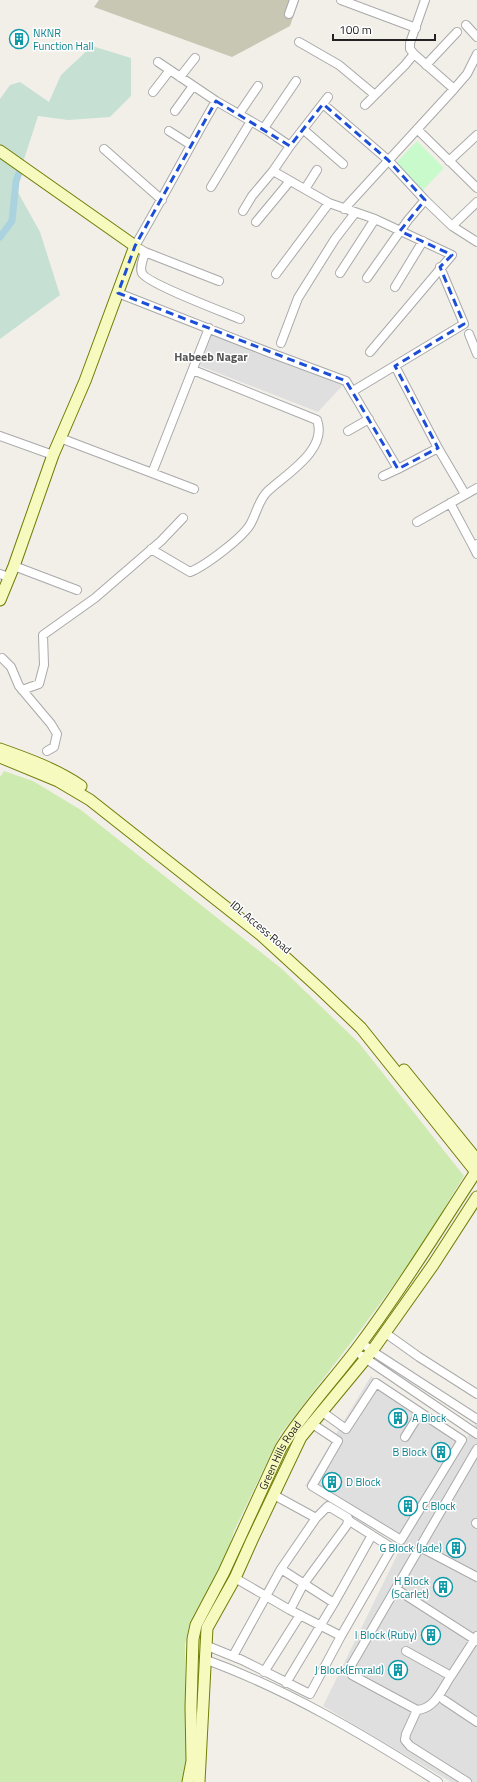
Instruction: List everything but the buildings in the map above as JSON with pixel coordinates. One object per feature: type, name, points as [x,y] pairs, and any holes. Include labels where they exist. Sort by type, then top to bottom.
[{"type":"street","points":[[289,14],[294,0]]},
{"type":"street","points":[[341,0],[416,28]]},
{"type":"street","points":[[425,0],[410,43],[410,49],[454,89]]},
{"type":"street","points":[[466,25],[477,37]]},
{"type":"street","points":[[426,65],[457,32]]},
{"type":"street","points":[[298,42],[339,65],[375,95]]},
{"type":"street","points":[[365,105],[414,54]]},
{"type":"street","points":[[344,209],[467,74],[477,54]]},
{"type":"street","points":[[180,77],[195,58]]},
{"type":"street","points":[[158,62],[216,101],[264,128],[290,146]]},
{"type":"street","points":[[153,92],[170,70]]},
{"type":"street","points":[[264,128],[296,81]]},
{"type":"street","points":[[175,112],[193,86]]},
{"type":"street","points":[[239,114],[258,86]]},
{"type":"street","points":[[0,600],[5,576],[14,566],[53,455],[85,381],[135,246],[216,101]]},
{"type":"street","points":[[244,211],[252,196],[273,171],[290,146],[326,101],[388,160],[425,200],[452,226],[477,242]]},
{"type":"street","points":[[211,187],[250,121]]},
{"type":"street","points":[[304,130],[343,164]]},
{"type":"street","points":[[417,130],[477,188]]},
{"type":"street","points":[[169,131],[191,144]]},
{"type":"street","points":[[449,161],[477,135]]},
{"type":"street","points":[[104,149],[162,200]]},
{"type":"street","points":[[0,151],[145,252],[218,281]]},
{"type":"street","points":[[305,189],[317,170]]},
{"type":"street","points":[[273,171],[329,203],[375,219],[452,255],[440,267],[370,352]]},
{"type":"street","points":[[256,222],[290,180]]},
{"type":"street","points":[[367,278],[400,231],[425,200]]},
{"type":"street","points":[[452,226],[477,202]]},
{"type":"street","points":[[276,274],[329,203]]},
{"type":"street","points":[[282,343],[298,298],[335,239],[355,213]]},
{"type":"street","points":[[340,273],[375,219]]},
{"type":"street","points":[[395,287],[423,241]]},
{"type":"street","points":[[145,252],[142,265],[142,274],[144,276],[240,319]]},
{"type":"street","points":[[440,267],[477,354]]},
{"type":"street","points":[[118,292],[346,381],[398,469]]},
{"type":"street","points":[[353,392],[464,324]]},
{"type":"street","points":[[152,473],[208,328]]},
{"type":"street","points":[[469,334],[477,330]]},
{"type":"street","points":[[395,366],[438,448],[465,494]]},
{"type":"street","points":[[151,550],[190,572],[200,568],[217,555],[251,524],[260,500],[312,450],[318,437],[319,426],[317,420],[193,370]]},
{"type":"street","points":[[348,431],[369,419]]},
{"type":"street","points":[[0,436],[53,455]]},
{"type":"street","points":[[60,438],[194,489]]},
{"type":"street","points":[[383,476],[438,448]]},
{"type":"street","points":[[417,522],[477,488]]},
{"type":"street","points":[[450,503],[475,545],[477,554]]},
{"type":"street","points":[[22,690],[39,684],[44,665],[43,635],[95,598],[151,550],[183,518]]},
{"type":"street","points":[[14,566],[77,590]]},
{"type":"street","points":[[2,658],[11,667],[22,690],[51,724],[57,734],[54,747],[47,751]]},
{"type":"street","name":"IDL Access Road","points":[[0,749],[44,766],[76,783],[244,911],[292,952],[346,1004],[477,1160]]},
{"type":"street","points":[[0,758],[58,781],[90,800],[281,952],[361,1028],[392,1060],[476,1171]]},
{"type":"street","name":"Green Hills Road","points":[[188,1782],[192,1761],[191,1707],[193,1639],[196,1625],[203,1610],[224,1572],[281,1448],[303,1416],[359,1347],[421,1258],[476,1171]]},
{"type":"street","name":"Green Hills Road","points":[[199,1782],[202,1741],[204,1658],[207,1628],[235,1578],[301,1437],[311,1422],[322,1411],[368,1355],[433,1265],[477,1197]]},
{"type":"street","points":[[384,1332],[477,1394]]},
{"type":"street","points":[[359,1347],[429,1401],[477,1434]]},
{"type":"street","points":[[368,1355],[435,1392],[477,1419]]},
{"type":"street","points":[[376,1383],[462,1440],[402,1540],[312,1486],[346,1429],[376,1383]]},
{"type":"street","points":[[429,1401],[435,1392]]},
{"type":"street","points":[[322,1411],[346,1429]]},
{"type":"street","points":[[405,1437],[420,1412]]},
{"type":"street","points":[[311,1422],[338,1441]]},
{"type":"street","points":[[396,1589],[476,1639],[432,1705],[425,1709],[417,1710],[352,1675],[349,1669],[420,1547],[473,1464],[477,1449]]},
{"type":"street","points":[[274,1494],[316,1518]]},
{"type":"street","points":[[205,1645],[233,1656],[310,1694],[341,1636],[390,1551],[389,1546],[328,1506],[316,1518],[281,1569],[233,1656]]},
{"type":"street","points":[[290,1610],[303,1585],[347,1525],[348,1520]]},
{"type":"street","points":[[286,1683],[334,1603],[372,1535]]},
{"type":"street","points":[[420,1547],[477,1577]]},
{"type":"street","points":[[281,1569],[303,1585],[334,1603]]},
{"type":"street","points":[[235,1578],[266,1597],[341,1636]]},
{"type":"street","points":[[264,1672],[300,1615]]},
{"type":"street","points":[[406,1651],[451,1676]]},
{"type":"street","points":[[204,1658],[235,1670],[338,1721],[380,1745],[438,1782]]},
{"type":"street","points":[[444,1700],[477,1722]]},
{"type":"street","points":[[191,1707],[202,1706]]},
{"type":"street","points":[[417,1710],[406,1734],[405,1740],[410,1746],[466,1782]]},
{"type":"highlighted area","points":[[216,101],[290,146],[323,104],[388,160],[425,200],[400,231],[452,255],[440,267],[464,324],[395,366],[438,448],[398,469],[346,381],[118,293],[135,246]]},
{"type":"shaded area","points":[[99,0],[299,0],[290,26],[232,57],[94,7]]},
{"type":"shaded area","points":[[92,46],[131,58],[131,96],[110,117],[68,120],[38,116],[15,187],[40,232],[60,295],[0,339],[0,99],[10,85],[20,82],[49,102],[61,75]]},
{"type":"shaded area","points":[[212,333],[344,384],[318,412],[200,366]]},
{"type":"shaded area","points":[[371,1376],[465,1438],[401,1544],[305,1486]]},
{"type":"shaded area","points":[[477,1421],[477,1782],[451,1782],[323,1706],[402,1545]]},
{"type":"green space","points":[[417,141],[444,168],[422,191],[395,164]]},
{"type":"green space","points":[[4,771],[33,781],[81,810],[282,969],[359,1043],[464,1176],[415,1256],[280,1435],[234,1531],[222,1570],[192,1619],[185,1644],[186,1762],[183,1782],[0,1782],[0,777]]},
{"type":"waterway","points":[[0,237],[12,221],[16,181],[19,173]]},
{"type":"place","name":"NKNR Function Hall","points":[[19,39]]},
{"type":"place","name":"A Block","points":[[398,1418]]},
{"type":"place","name":"B Block","points":[[441,1452]]},
{"type":"place","name":"D Block","points":[[332,1482]]},
{"type":"place","name":"C Block","points":[[408,1506]]},
{"type":"place","name":"G Block (Jade)","points":[[456,1548]]},
{"type":"place","name":"H Block (Scarlet)","points":[[443,1587]]},
{"type":"place","name":"I Block (Ruby)","points":[[431,1635]]},
{"type":"place","name":"J Block(Emrald)","points":[[398,1670]]},
{"type":"district","name":"Habeeb Nagar","points":[[211,357]]}]
